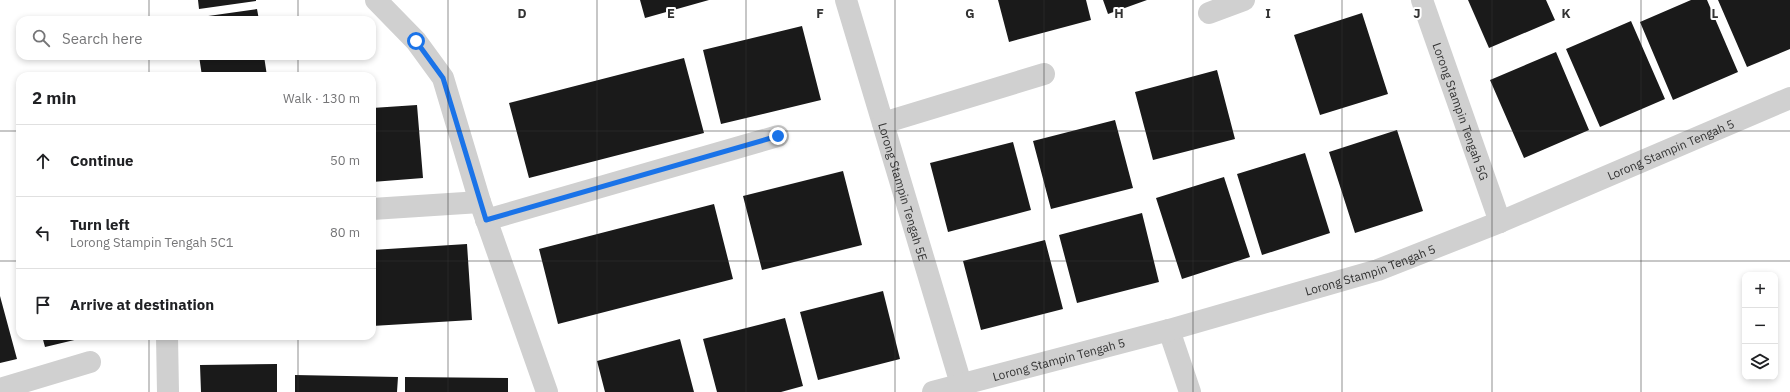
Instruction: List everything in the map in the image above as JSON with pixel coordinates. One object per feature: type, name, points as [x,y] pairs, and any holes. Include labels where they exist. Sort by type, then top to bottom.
[{"type":"street","points":[[376,0],[416,41],[443,78],[483,211],[547,392]]},
{"type":"street","name":"Lorong Stampin Tengah 5E","points":[[846,0],[961,384]]},
{"type":"street","points":[[1209,13],[1244,0]]},
{"type":"street","name":"Lorong Stampin Tengah 5G","points":[[1422,0],[1500,222]]},
{"type":"street","points":[[883,123],[1044,74]]},
{"type":"street","name":"Lorong Stampin Tengah 5","points":[[933,392],[1169,330],[1378,270],[1500,222],[1790,98]]},
{"type":"street","points":[[376,209],[483,211],[778,136]]},
{"type":"street","points":[[1169,330],[1190,392]]},
{"type":"street","points":[[167,340],[168,392]]},
{"type":"street","points":[[0,388],[90,362]]},
{"type":"building","points":[[198,0],[256,0],[256,1],[199,9]]},
{"type":"building","points":[[640,0],[709,0],[645,18]]},
{"type":"building","points":[[998,0],[1086,0],[1091,20],[1009,42]]},
{"type":"building","points":[[1103,0],[1147,0],[1108,14]]},
{"type":"building","points":[[1468,0],[1546,0],[1555,20],[1489,48]]},
{"type":"building","points":[[1691,0],[1707,0],[1738,72],[1673,100],[1640,22]]},
{"type":"building","points":[[1718,0],[1790,0],[1790,49],[1747,67]]},
{"type":"building","points":[[257,9],[258,16],[208,16]]},
{"type":"building","points":[[1362,13],[1388,94],[1320,115],[1294,35]]},
{"type":"building","points":[[1631,21],[1665,99],[1600,127],[1566,49]]},
{"type":"building","points":[[802,26],[821,100],[721,124],[703,50]]},
{"type":"building","points":[[1556,52],[1589,130],[1524,158],[1490,80]]},
{"type":"building","points":[[684,58],[704,133],[529,178],[509,103]]},
{"type":"building","points":[[200,60],[265,60],[266,72],[201,72]]},
{"type":"building","points":[[1217,70],[1235,139],[1153,160],[1135,92]]},
{"type":"building","points":[[417,105],[423,178],[376,182],[376,108]]},
{"type":"building","points":[[1115,120],[1133,188],[1051,209],[1033,141]]},
{"type":"building","points":[[1397,130],[1423,211],[1355,233],[1329,152]]},
{"type":"building","points":[[1013,142],[1031,210],[948,232],[930,163]]},
{"type":"building","points":[[1305,153],[1330,233],[1262,255],[1237,174]]},
{"type":"building","points":[[843,171],[862,245],[762,270],[743,196]]},
{"type":"building","points":[[1224,177],[1250,257],[1182,279],[1156,198]]},
{"type":"building","points":[[714,204],[733,279],[558,324],[539,249]]},
{"type":"building","points":[[1142,213],[1159,282],[1077,303],[1059,235]]},
{"type":"building","points":[[1045,240],[1063,309],[981,330],[963,261]]},
{"type":"building","points":[[467,244],[472,320],[376,326],[376,250]]},
{"type":"building","points":[[883,291],[900,359],[818,380],[800,312]]},
{"type":"building","points":[[0,296],[17,359],[0,363]]},
{"type":"building","points":[[785,318],[803,386],[781,392],[717,392],[703,339]]},
{"type":"building","points":[[680,339],[694,392],[605,392],[597,361]]},
{"type":"building","points":[[43,340],[74,340],[45,347]]},
{"type":"building","points":[[277,364],[277,392],[201,392],[200,365]]},
{"type":"building","points":[[295,375],[398,377],[397,392],[295,392]]},
{"type":"building","points":[[405,377],[508,378],[508,392],[405,392]]},
{"type":"route","points":[[416,41],[443,78],[486,220],[778,136]]}]
